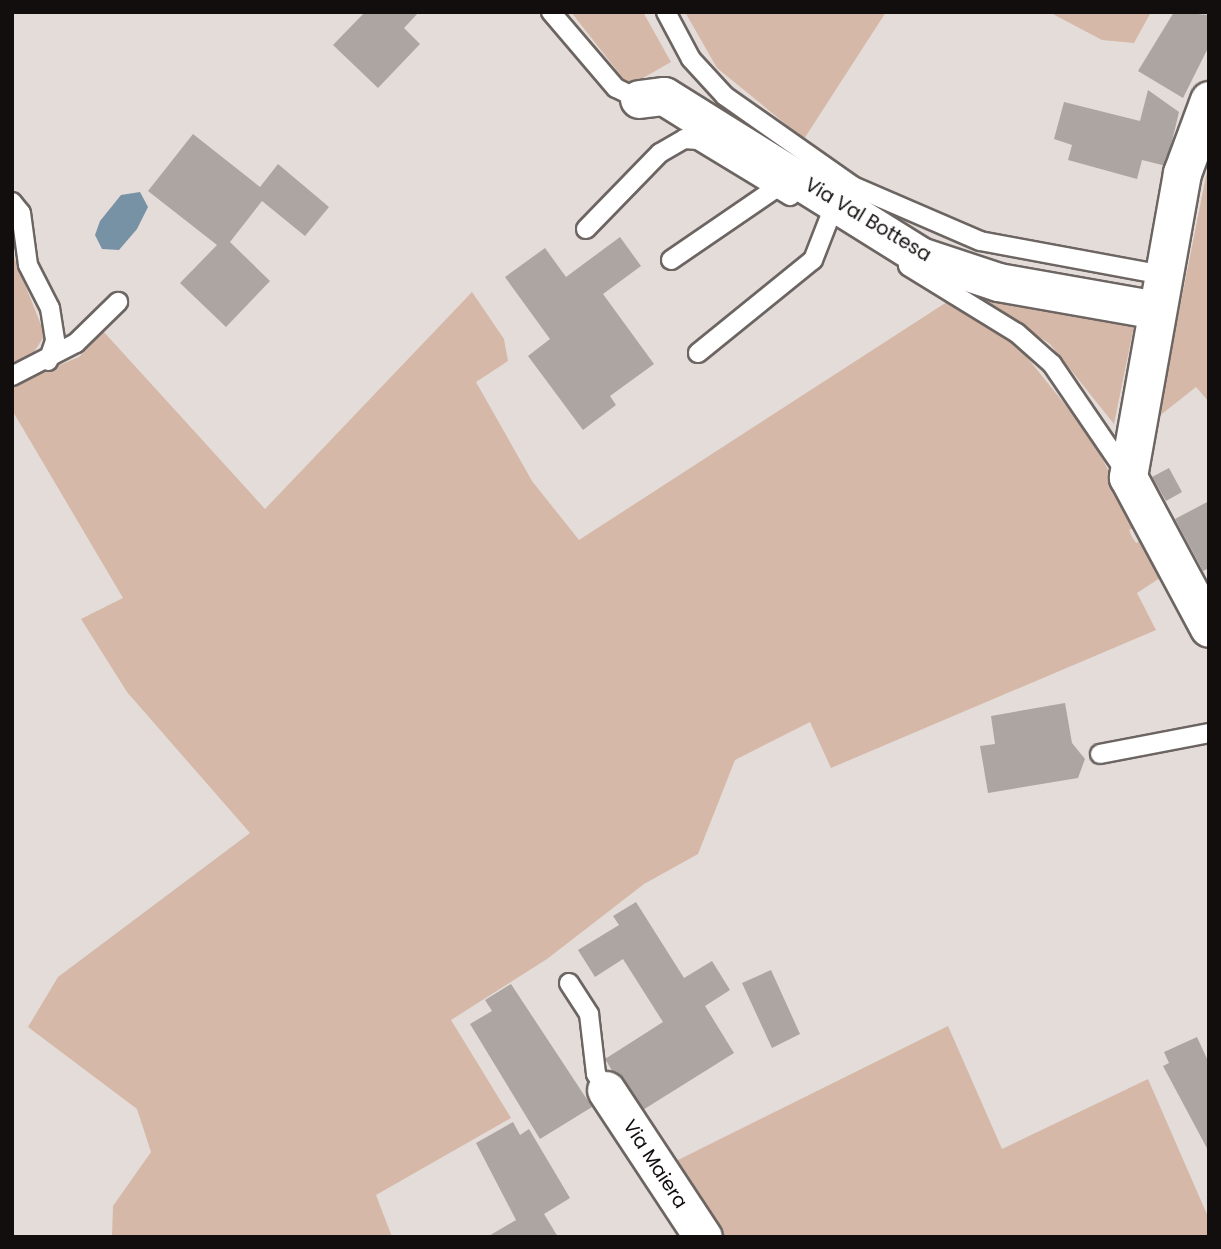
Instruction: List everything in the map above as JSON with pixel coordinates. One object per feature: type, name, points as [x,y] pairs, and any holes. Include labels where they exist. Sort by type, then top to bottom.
[{"type":"street","name":"Via Val Bottesa","points":[[639,99],[664,96],[920,256],[998,282],[1160,293]]},
{"type":"street","points":[[1209,100],[1182,173],[1128,477],[1199,590],[1209,628]]},
{"type":"street","name":"Via Maiera","points":[[607,1090],[703,1237]]},
{"type":"lane","points":[[551,12],[616,88],[639,99]]},
{"type":"lane","points":[[666,12],[691,59],[725,96],[853,186],[980,242],[1160,293]]},
{"type":"lane","points":[[586,229],[660,153],[684,139],[698,140],[1017,333],[1052,364],[1109,440],[1128,477]]},
{"type":"lane","points":[[671,260],[776,188]]},
{"type":"lane","points":[[12,202],[21,213],[28,265],[50,308],[55,341],[48,361]]},
{"type":"lane","points":[[698,353],[813,260],[829,219]]},
{"type":"lane","points":[[12,376],[48,361],[76,343],[118,302]]},
{"type":"lane","points":[[1100,754],[1209,733]]},
{"type":"lane","points":[[569,984],[589,1014],[596,1074],[607,1090]]},
{"type":"shaded area","points":[[571,12],[643,12],[671,62],[629,86]]},
{"type":"shaded area","points":[[685,12],[886,12],[804,139],[717,68]]},
{"type":"shaded area","points":[[1049,12],[1151,12],[1134,43],[1102,40]]},
{"type":"shaded area","points":[[1209,161],[1209,402],[1196,387],[1158,417]]},
{"type":"shaded area","points":[[12,252],[45,335],[32,355],[12,365]]},
{"type":"shaded area","points":[[952,281],[1135,321],[1114,424],[1050,344]]},
{"type":"shaded area","points":[[472,292],[504,339],[508,361],[476,382],[532,481],[579,540],[950,300],[1018,346],[1091,437],[1137,526],[1129,530],[1132,537],[1136,543],[1147,537],[1166,574],[1137,593],[1156,630],[831,768],[810,722],[735,760],[698,854],[644,884],[547,959],[451,1020],[511,1118],[376,1195],[392,1237],[112,1237],[113,1206],[151,1152],[137,1109],[28,1027],[58,977],[250,833],[127,692],[81,619],[123,598],[12,410],[12,385],[79,357],[103,331],[265,509]]},
{"type":"shaded area","points":[[948,1026],[1002,1149],[1148,1079],[1209,1219],[1209,1237],[718,1237],[670,1164]]},
{"type":"water","points":[[140,192],[148,207],[137,229],[119,250],[102,249],[95,235],[100,221],[121,195]]},
{"type":"building","points":[[365,12],[419,12],[404,28],[420,44],[378,88],[333,45]]},
{"type":"building","points":[[1174,12],[1209,15],[1209,46],[1183,98],[1138,71]]},
{"type":"building","points":[[1148,90],[1179,112],[1166,166],[1142,160],[1137,179],[1068,160],[1072,145],[1054,139],[1064,102],[1140,121]]},
{"type":"building","points":[[193,134],[260,187],[278,164],[329,207],[305,236],[262,201],[230,242],[270,281],[226,327],[180,283],[217,245],[148,191]]},
{"type":"building","points":[[620,237],[641,266],[603,294],[654,364],[610,396],[616,405],[583,430],[528,356],[550,339],[505,277],[545,248],[566,277]]},
{"type":"building","points":[[1169,468],[1182,492],[1166,501],[1152,477]]},
{"type":"building","points":[[1209,501],[1209,568],[1203,571],[1175,519]]},
{"type":"building","points":[[1065,703],[1072,743],[1085,759],[1078,778],[988,793],[980,746],[995,744],[991,716]]},
{"type":"building","points":[[636,902],[684,978],[712,961],[730,990],[705,1006],[734,1053],[638,1113],[605,1059],[663,1022],[623,959],[595,977],[578,950],[619,925],[613,916]]},
{"type":"building","points":[[771,970],[800,1034],[772,1048],[742,983]]},
{"type":"building","points":[[511,984],[592,1107],[540,1139],[470,1024],[492,1011],[485,1000]]},
{"type":"building","points":[[1197,1037],[1209,1063],[1209,1152],[1163,1066],[1169,1063],[1164,1052]]},
{"type":"building","points":[[513,1122],[520,1135],[529,1129],[570,1198],[544,1214],[558,1237],[487,1237],[516,1220],[476,1143]]}]
